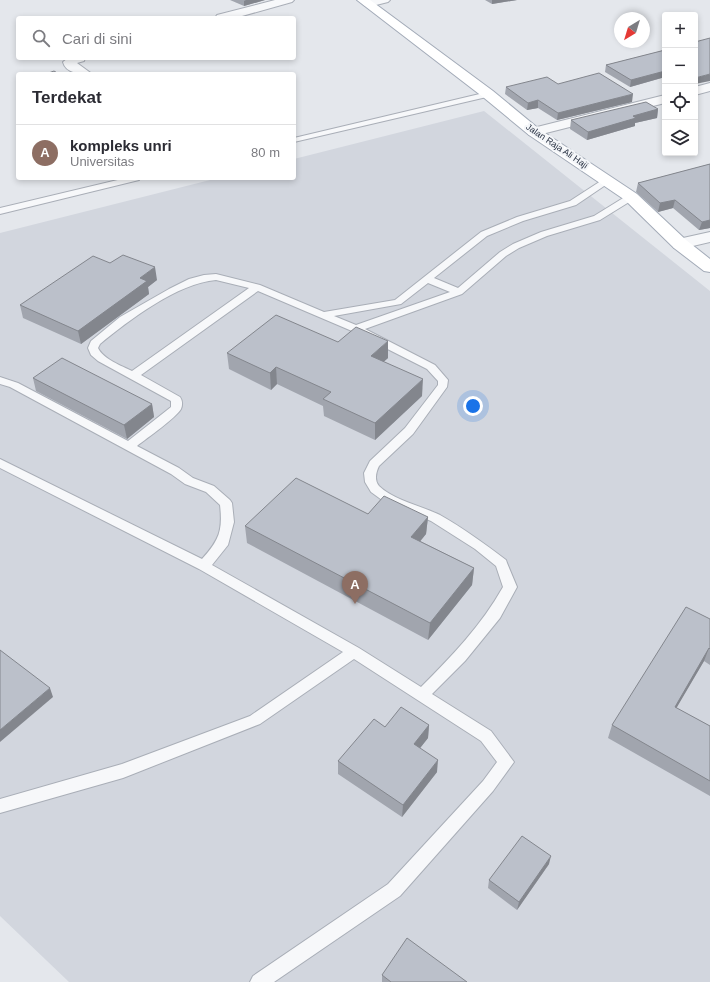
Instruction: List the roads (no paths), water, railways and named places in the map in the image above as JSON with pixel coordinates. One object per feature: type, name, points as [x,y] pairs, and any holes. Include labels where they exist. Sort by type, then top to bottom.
[{"type":"main road","name":"Jalan Raja Ali Haji","points":[[366,2],[488,94],[534,132],[631,197],[680,244],[710,267]]},
{"type":"street","points":[[228,16],[288,0]]},
{"type":"street","points":[[366,2],[384,0]]},
{"type":"street","points":[[74,60],[69,62],[69,64],[82,72]]},
{"type":"street","points":[[698,90],[710,87]]},
{"type":"street","points":[[534,132],[662,100]]},
{"type":"street","points":[[680,244],[710,237]]},
{"type":"lane","points":[[296,140],[488,94]]},
{"type":"lane","points":[[0,210],[128,180]]},
{"type":"lane","points":[[323,315],[398,302],[484,234],[520,219],[573,203],[607,180]]},
{"type":"lane","points":[[356,329],[459,292],[503,254],[516,246],[544,234],[597,218],[631,197]]},
{"type":"lane","points":[[128,447],[170,414],[176,408],[176,399],[102,359],[93,348],[100,337],[124,319],[192,281],[216,277],[257,287],[356,329],[431,367],[443,380],[443,385],[408,431],[374,464],[370,473],[371,482],[375,489],[386,497],[435,518],[479,546],[501,563],[510,586],[495,614],[464,652],[421,696]]},
{"type":"lane","points":[[428,279],[459,292]]},
{"type":"lane","points":[[134,375],[257,287]]},
{"type":"lane","points":[[0,380],[14,385],[175,471],[189,481],[210,490],[226,503],[228,522],[222,545],[204,566]]},
{"type":"lane","points":[[0,463],[204,566],[354,652],[486,736],[506,762],[488,786],[394,890],[259,982]]},
{"type":"lane","points":[[0,806],[123,771],[255,720],[354,652]]},
{"type":"place","name":"kompleks unri","points":[[355,604]]}]
